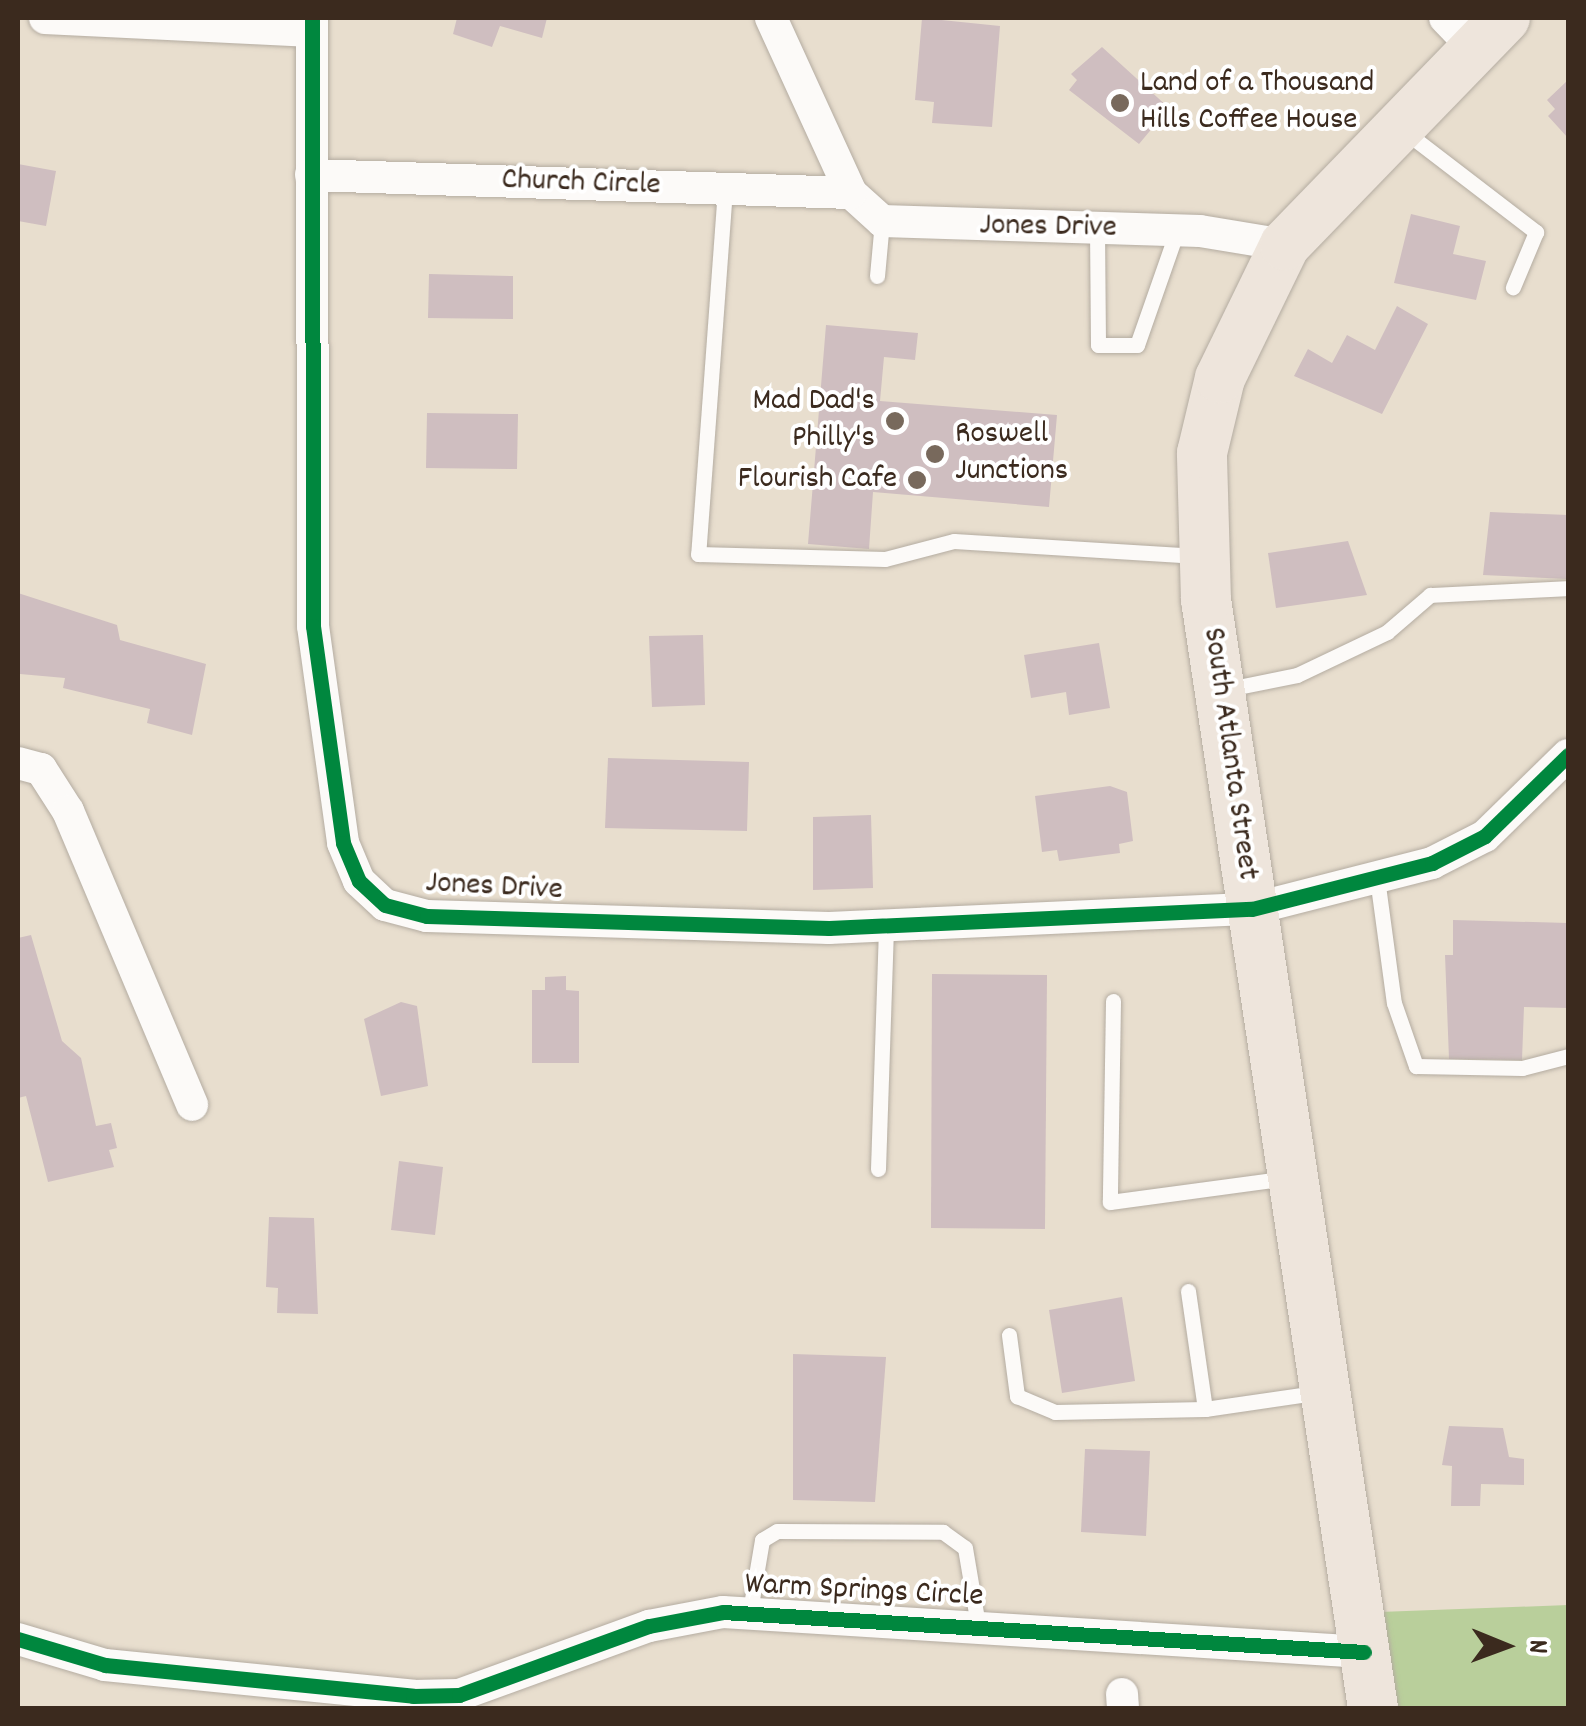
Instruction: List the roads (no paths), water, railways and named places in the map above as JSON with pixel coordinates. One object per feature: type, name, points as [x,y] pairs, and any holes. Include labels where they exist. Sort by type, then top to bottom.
[{"type":"main road","name":"South Atlanta Street","points":[[1373,1708],[1219,690],[1202,556],[1202,452],[1220,378],[1285,245],[1396,125],[1475,28]]},
{"type":"street","points":[[45,18],[312,24]]},
{"type":"street","points":[[771,18],[845,180],[882,221]]},
{"type":"street","name":"Jones Drive","points":[[312,24],[313,626],[343,843],[358,881],[386,905],[427,916],[886,926],[1252,909],[1377,878],[1485,836],[1568,755]]},
{"type":"street","name":"Church Circle","points":[[311,163],[725,188],[845,180]]},
{"type":"street","name":"Jones Drive","points":[[882,221],[1177,230],[1285,245]]},
{"type":"street","points":[[18,763],[40,769],[68,811],[192,1106]]},
{"type":"street","name":"Warm Springs Circle","points":[[18,1640],[106,1665],[428,1696],[459,1694],[650,1626],[750,1611],[1364,1652]]},
{"type":"lane","points":[[1396,125],[1536,232],[1512,287]]},
{"type":"lane","points":[[725,188],[698,554],[885,559],[954,542],[1202,556]]},
{"type":"lane","points":[[877,276],[882,221]]},
{"type":"lane","points":[[1097,228],[1098,344],[1136,345],[1177,230]]},
{"type":"lane","points":[[1219,690],[1297,675],[1387,632],[1430,595],[1568,588]]},
{"type":"lane","points":[[1377,878],[1394,1003],[1416,1066],[1522,1068],[1568,1056]]},
{"type":"lane","points":[[878,1169],[886,926]]},
{"type":"lane","points":[[1113,1001],[1110,1202],[1292,1177]]},
{"type":"lane","points":[[1188,1291],[1205,1409]]},
{"type":"lane","points":[[1008,1335],[1017,1396],[1056,1412],[1205,1409],[1325,1392]]},
{"type":"lane","points":[[750,1611],[762,1540],[777,1530],[943,1532],[965,1548],[978,1625]]},
{"type":"place","name":"Land of a Thousand Hills Coffee House","points":[[1120,103]]},
{"type":"place","name":"Mad Dad's Philly's","points":[[895,421]]},
{"type":"place","name":"Roswell Junctions","points":[[935,454]]},
{"type":"place","name":"Flourish Cafe","points":[[917,480]]}]
